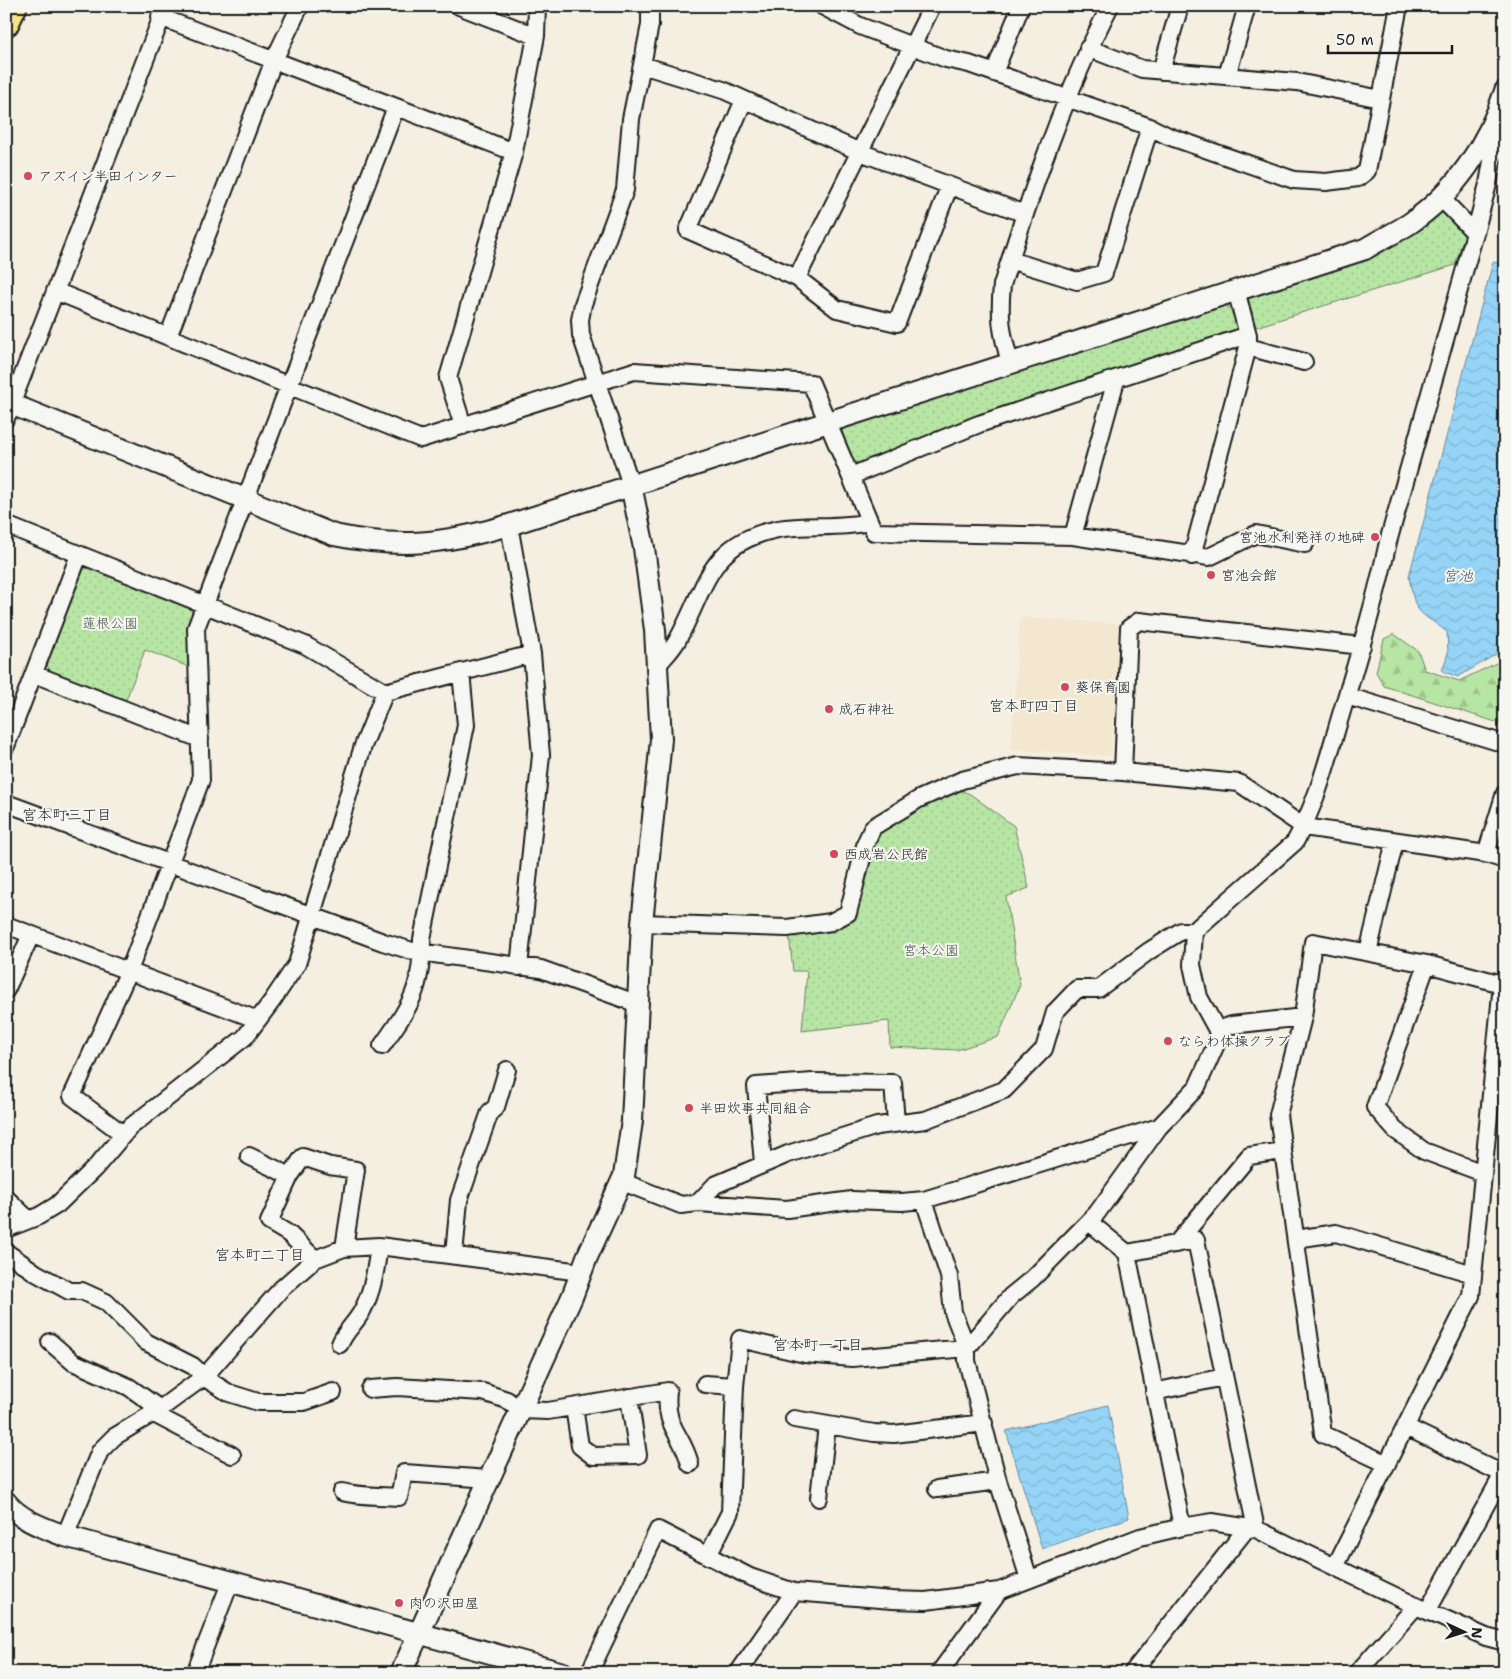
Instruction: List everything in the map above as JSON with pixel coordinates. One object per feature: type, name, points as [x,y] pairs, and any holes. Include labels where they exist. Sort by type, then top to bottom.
[{"type":"main road","points":[[6,23],[14,6]]},
{"type":"street","points":[[168,337],[274,60],[300,6]]},
{"type":"street","points":[[459,6],[536,36]]},
{"type":"street","points":[[463,426],[448,378],[514,152],[536,36],[537,6]]},
{"type":"street","points":[[401,1673],[623,1182],[632,1121],[642,923],[661,738],[657,666],[644,548],[631,485],[581,335],[580,320],[583,304],[625,190],[631,119],[650,24],[650,6]]},
{"type":"street","points":[[822,6],[860,26],[914,47],[1150,127],[1168,136],[1294,180],[1326,182],[1358,178],[1367,171],[1399,6]]},
{"type":"street","points":[[797,278],[914,47],[932,6]]},
{"type":"street","points":[[994,73],[1021,6]]},
{"type":"street","points":[[1010,362],[1000,314],[1002,285],[1025,214],[1067,98],[1088,48],[1110,6]]},
{"type":"street","points":[[1161,71],[1180,6]]},
{"type":"street","points":[[1227,76],[1247,6]]},
{"type":"street","points":[[514,152],[274,60],[163,11],[8,408],[246,499],[334,535],[370,542],[407,544],[446,541],[509,525],[1365,248],[1409,224],[1441,198],[1469,166],[1487,135],[1505,92]]},
{"type":"street","points":[[1088,48],[1142,69],[1297,82],[1381,100]]},
{"type":"street","points":[[642,65],[723,90],[860,152],[1025,214]]},
{"type":"street","points":[[698,1203],[714,1185],[763,1163],[877,1126],[925,1120],[1004,1090],[1044,1049],[1055,1012],[1077,989],[1098,989],[1157,946],[1181,932],[1194,931],[1294,842],[1304,826],[1319,789],[1380,583],[1388,542],[1488,184],[1505,92]]},
{"type":"street","points":[[744,100],[688,230],[797,278],[838,309],[897,323],[949,187]]},
{"type":"street","points":[[124,1134],[72,1096],[129,971],[201,780],[196,628],[396,107]]},
{"type":"street","points":[[1010,260],[1076,281],[1104,273],[1150,127]]},
{"type":"street","points":[[1469,166],[1480,170],[1488,184]]},
{"type":"street","points":[[1441,198],[1475,233]]},
{"type":"street","points":[[1192,556],[1248,341],[1236,290]]},
{"type":"street","points":[[55,291],[421,440],[634,371],[811,383],[874,532],[1073,536],[1192,556],[1209,557],[1256,534],[1305,544]]},
{"type":"street","points":[[851,476],[979,424],[1116,380],[1248,341],[1304,362]]},
{"type":"street","points":[[1073,536],[1116,380]]},
{"type":"street","points":[[657,666],[678,640],[711,570],[731,549],[748,538],[780,529],[855,525],[869,522]]},
{"type":"street","points":[[6,525],[305,645],[385,692],[532,654]]},
{"type":"street","points":[[509,525],[532,654],[541,755],[519,967]]},
{"type":"street","points":[[6,746],[79,555]]},
{"type":"street","points":[[1123,772],[1129,628],[1139,621],[1362,646]]},
{"type":"street","points":[[382,1046],[408,1008],[418,988],[422,939],[466,725],[462,672]]},
{"type":"street","points":[[34,674],[200,738]]},
{"type":"street","points":[[6,1228],[29,1220],[57,1205],[95,1168],[124,1134],[245,1037],[258,1020],[297,964],[363,746],[385,692]]},
{"type":"street","points":[[1347,696],[1505,744]]},
{"type":"street","points":[[642,923],[787,928],[831,922],[848,913],[866,842],[873,827],[919,798],[962,780],[1018,766],[1123,772],[1239,783],[1304,826],[1486,854],[1505,860]]},
{"type":"street","points":[[1486,854],[1505,793]]},
{"type":"street","points":[[6,802],[312,918],[383,942],[422,952],[541,969],[638,1004]]},
{"type":"street","points":[[1368,952],[1395,841]]},
{"type":"street","points":[[6,926],[258,1020]]},
{"type":"street","points":[[708,1556],[730,1512],[735,1386],[740,1339],[805,1354],[852,1358],[967,1348],[1011,1296],[1033,1278],[1089,1222],[1159,1127],[1197,1087],[1218,1040],[1218,1030],[1199,997],[1192,965],[1194,931]]},
{"type":"street","points":[[6,990],[31,935]]},
{"type":"street","points":[[1336,1565],[1406,1427],[1471,1296],[1502,984],[1427,964],[1313,942],[1303,1017],[1278,1115],[1322,1434],[1387,1464]]},
{"type":"street","points":[[1427,964],[1374,1108],[1395,1130],[1424,1151],[1483,1173]]},
{"type":"street","points":[[1218,1030],[1232,1025],[1303,1017]]},
{"type":"street","points":[[454,1255],[459,1200],[490,1112],[496,1107],[507,1070]]},
{"type":"street","points":[[763,1163],[760,1150],[756,1086],[813,1082],[893,1083],[896,1124]]},
{"type":"street","points":[[623,1182],[681,1205],[698,1203],[787,1209],[852,1200],[902,1202],[924,1200],[1159,1127]]},
{"type":"street","points":[[1176,1244],[1248,1156],[1282,1151]]},
{"type":"street","points":[[249,1156],[290,1176]]},
{"type":"street","points":[[315,1258],[289,1234],[269,1222],[290,1176],[303,1157],[330,1166],[356,1170],[344,1248]]},
{"type":"street","points":[[6,1198],[29,1220]]},
{"type":"street","points":[[924,1200],[948,1276],[953,1312],[967,1348],[966,1361],[998,1481],[1029,1579]]},
{"type":"street","points":[[1089,1222],[1127,1253],[1182,1527]]},
{"type":"street","points":[[1296,1239],[1336,1233],[1473,1274]]},
{"type":"street","points":[[1127,1253],[1196,1240],[1252,1528]]},
{"type":"street","points":[[64,1536],[100,1451],[114,1437],[156,1411],[205,1376],[282,1289],[315,1258],[344,1248],[380,1246],[582,1272]]},
{"type":"street","points":[[340,1344],[344,1333],[359,1316],[370,1293],[380,1246]]},
{"type":"street","points":[[6,1252],[36,1273],[69,1291],[82,1291],[106,1302],[146,1342],[194,1366],[229,1393],[258,1402],[304,1402],[333,1392]]},
{"type":"street","points":[[50,1342],[73,1362],[129,1387],[156,1411],[232,1455]]},
{"type":"street","points":[[1154,1392],[1224,1377]]},
{"type":"street","points":[[705,1384],[735,1386]]},
{"type":"street","points":[[370,1389],[397,1387],[483,1392],[507,1400],[520,1410],[548,1411],[668,1391],[666,1409],[668,1417],[687,1452],[690,1464]]},
{"type":"street","points":[[574,1407],[580,1446],[593,1456],[638,1455],[629,1397]]},
{"type":"street","points":[[794,1419],[894,1434],[984,1423]]},
{"type":"street","points":[[819,1498],[827,1424]]},
{"type":"street","points":[[1357,1673],[1422,1608],[1503,1474],[1406,1427]]},
{"type":"street","points":[[342,1492],[367,1497],[378,1495],[399,1497],[404,1473],[490,1479]]},
{"type":"street","points":[[938,1490],[998,1481]]},
{"type":"street","points":[[8,1507],[34,1524],[64,1536],[417,1635],[563,1673]]},
{"type":"street","points":[[589,1673],[658,1530],[750,1577],[794,1592],[892,1600],[926,1600],[999,1591],[1140,1537],[1212,1522],[1252,1528],[1336,1565],[1422,1608],[1486,1636],[1505,1642]]},
{"type":"street","points":[[1132,1673],[1252,1528]]},
{"type":"street","points":[[196,1673],[230,1583]]},
{"type":"street","points":[[939,1673],[999,1591]]},
{"type":"street","points":[[738,1673],[794,1592]]},
{"type":"shaded area","name":"葵保育園","points":[[1020,617],[1119,624],[1111,756],[1011,750]]},
{"type":"green space","points":[[1440,211],[1445,212],[1465,234],[1455,265],[1256,327],[1248,298],[1372,256],[1395,244]]},
{"type":"green space","points":[[1227,304],[1239,327],[1237,331],[974,416],[859,463],[853,461],[842,432],[843,427]]},
{"type":"green space","name":"蓮根公園","points":[[90,567],[190,608],[193,614],[189,667],[145,650],[126,700],[49,670],[47,664],[83,570]]},
{"type":"green space","points":[[1394,634],[1418,651],[1425,670],[1459,681],[1505,659],[1505,725],[1384,686],[1376,672],[1384,639]]},
{"type":"green space","name":"宮本公園","points":[[960,790],[970,794],[1014,826],[1029,888],[1006,897],[1020,985],[998,1037],[957,1050],[890,1047],[889,1021],[802,1031],[807,971],[793,971],[789,934],[833,931],[841,928],[856,917],[869,859],[881,832],[907,814]]},
{"type":"water","name":"宮池","points":[[1493,262],[1505,264],[1505,649],[1458,677],[1442,671],[1448,653],[1447,632],[1419,610],[1414,599],[1409,576]]},
{"type":"water","points":[[1108,1405],[1129,1518],[1042,1549],[1006,1431]]},
{"type":"place","name":"アズイン半田インター","points":[[28,176]]},
{"type":"place","name":"宮池水利発祥の地碑","points":[[1375,537]]},
{"type":"place","name":"宮池会館","points":[[1211,575]]},
{"type":"place","name":"葵保育園","points":[[1065,687]]},
{"type":"place","name":"成石神社","points":[[829,709]]},
{"type":"place","name":"西成岩公民館","points":[[834,854]]},
{"type":"place","name":"ならわ体操クラブ","points":[[1168,1041]]},
{"type":"place","name":"半田炊事共同組合","points":[[689,1108]]},
{"type":"place","name":"肉の沢田屋","points":[[399,1603]]},
{"type":"district","name":"宮本町四丁目","points":[[1034,706]]},
{"type":"district","name":"宮本町三丁目","points":[[67,815]]},
{"type":"district","name":"宮本町二丁目","points":[[260,1255]]},
{"type":"district","name":"宮本町一丁目","points":[[818,1345]]}]
